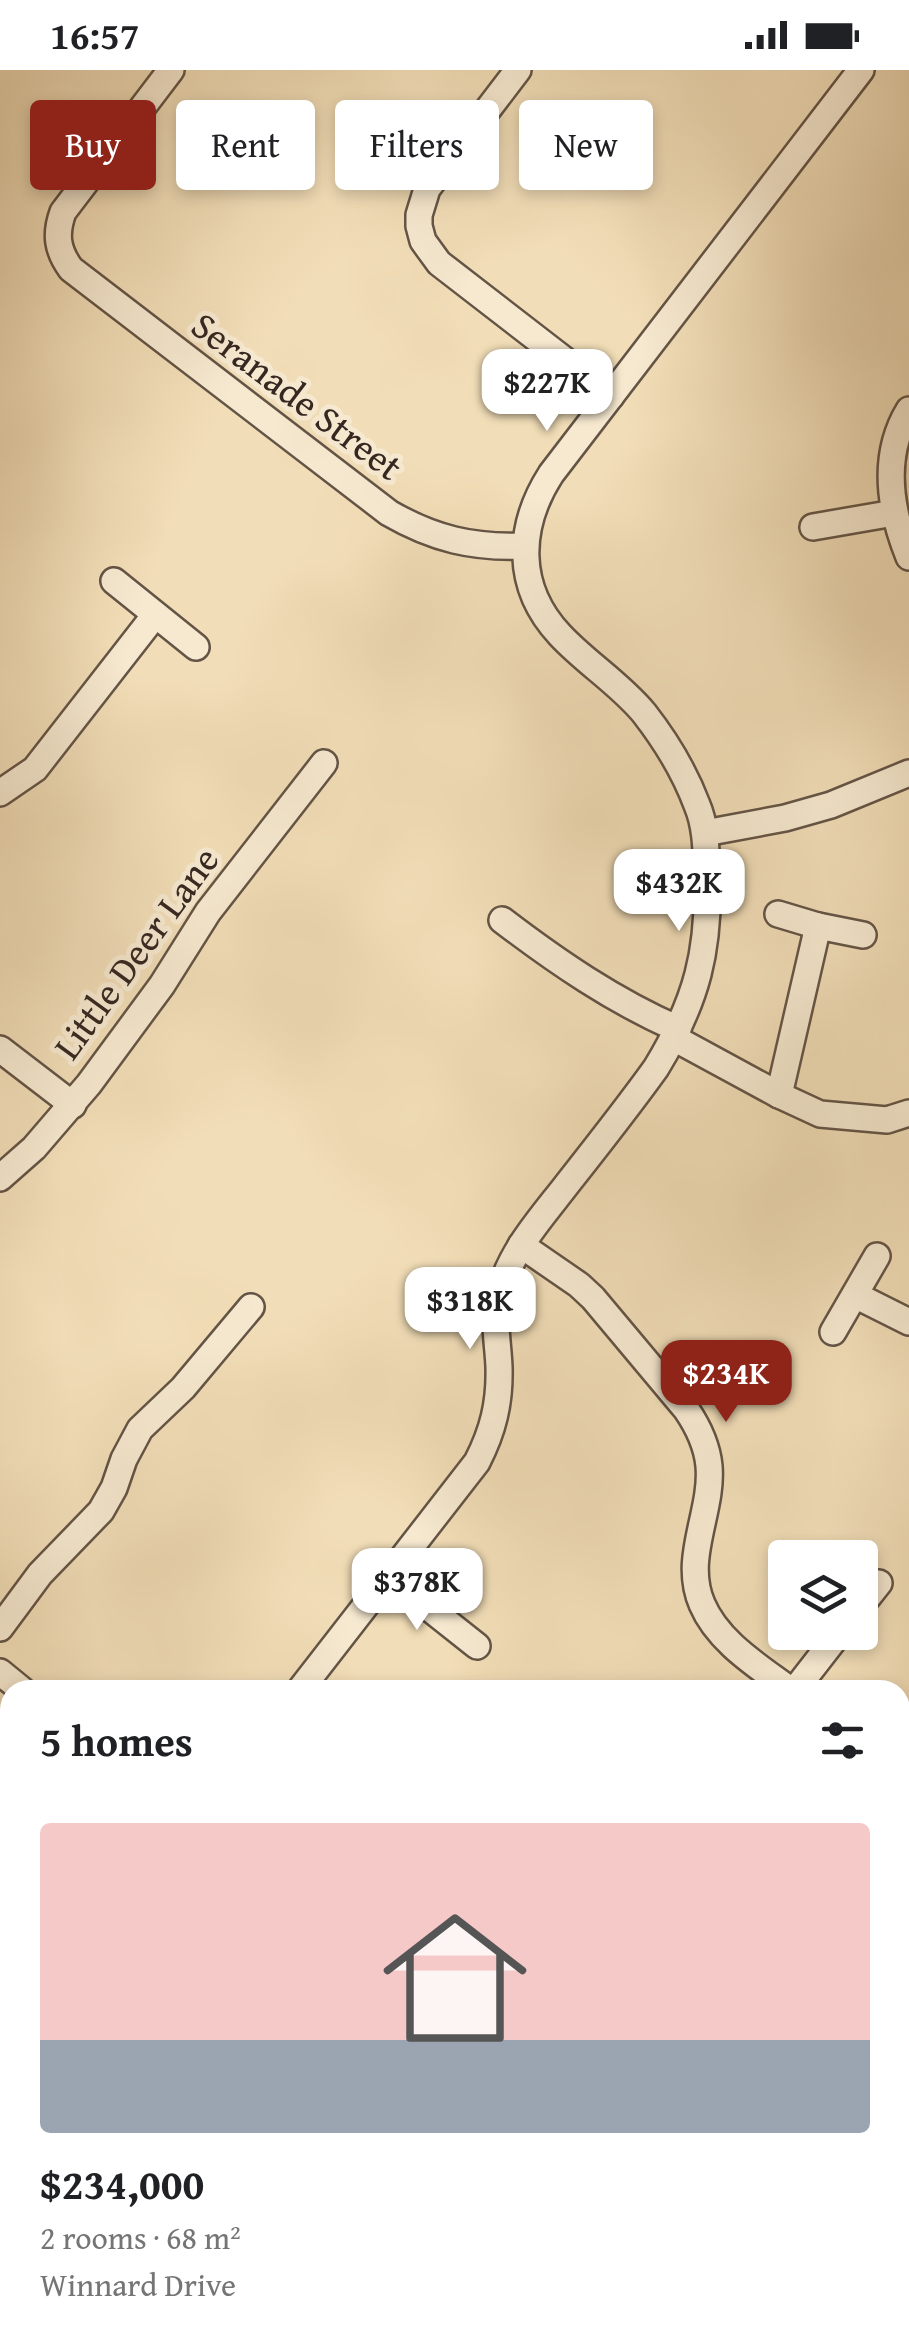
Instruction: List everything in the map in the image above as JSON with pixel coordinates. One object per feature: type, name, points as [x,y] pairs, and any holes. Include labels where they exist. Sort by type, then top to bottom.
[{"type":"street","name":"Seranade Street","points":[[171,70],[62,212],[58,244],[65,262],[78,276],[389,514],[444,539],[524,546]]},
{"type":"street","points":[[518,70],[427,189],[419,215],[423,241],[439,263],[611,396]]},
{"type":"street","points":[[308,1680],[467,1477],[486,1444],[499,1399],[494,1324],[504,1278],[521,1246],[632,1102],[676,1034],[705,948],[705,834],[698,806],[644,713],[612,679],[560,635],[544,612],[533,592],[524,546],[532,508],[540,491],[611,396],[861,70]]},
{"type":"street","points":[[909,410],[897,439],[891,484],[894,513],[909,558]]},
{"type":"street","points":[[814,527],[894,513]]},
{"type":"street","points":[[114,582],[196,647]]},
{"type":"street","points":[[0,792],[36,769],[155,615]]},
{"type":"street","name":"Little Deer Lane","points":[[0,1178],[34,1148],[73,1104],[136,1022],[208,912],[324,763]]},
{"type":"street","points":[[705,834],[831,805],[909,773]]},
{"type":"street","points":[[778,914],[862,935]]},
{"type":"street","points":[[502,920],[595,986],[779,1095],[836,1117],[887,1120],[909,1113]]},
{"type":"street","points":[[779,1095],[818,926]]},
{"type":"street","points":[[0,1048],[73,1104]]},
{"type":"street","points":[[521,1246],[593,1298],[697,1425],[709,1467],[696,1551],[701,1603],[732,1646],[778,1680]]},
{"type":"street","points":[[833,1332],[877,1256]]},
{"type":"street","points":[[856,1295],[909,1322]]},
{"type":"street","points":[[0,1628],[40,1574],[101,1511],[140,1429],[182,1388],[251,1307]]},
{"type":"street","points":[[390,1577],[477,1646]]},
{"type":"street","points":[[800,1680],[825,1650]]}]
